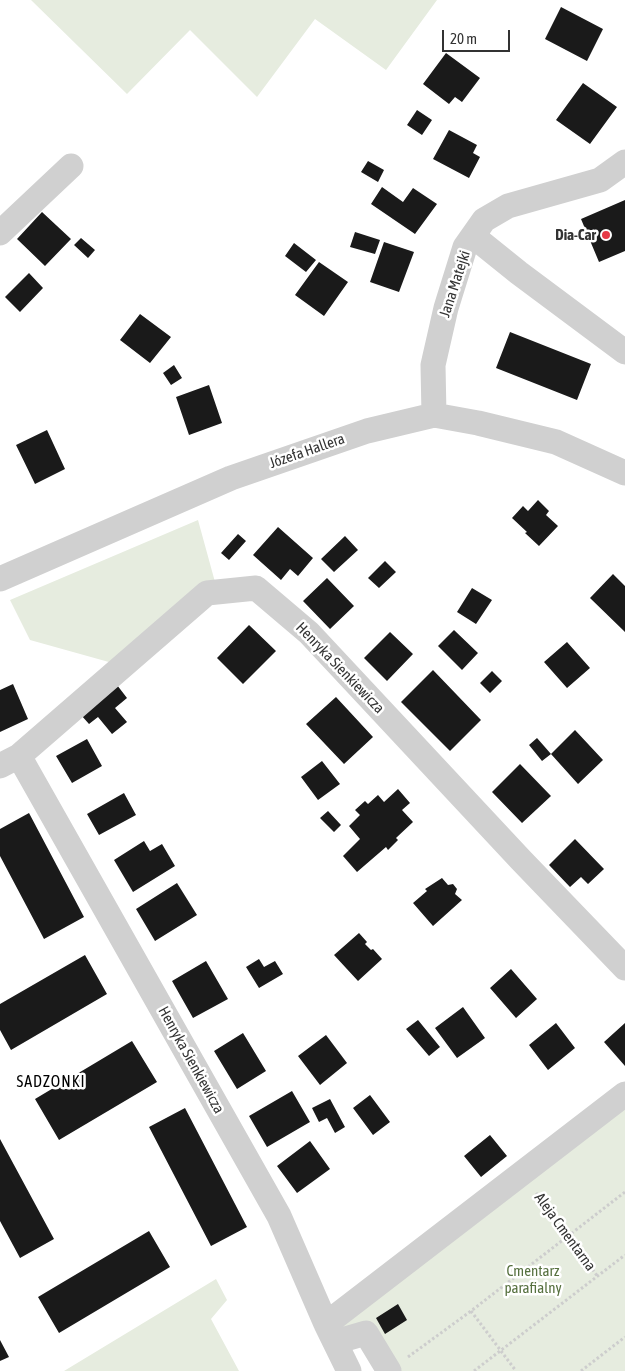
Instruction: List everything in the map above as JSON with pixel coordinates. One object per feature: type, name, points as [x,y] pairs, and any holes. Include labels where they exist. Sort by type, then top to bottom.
[{"type":"street","name":"Jana Matejki","points":[[434,415],[433,365],[446,308],[465,247],[484,220],[508,206],[600,180],[625,162]]},
{"type":"street","points":[[0,233],[71,166]]},
{"type":"street","points":[[473,236],[518,273],[625,352]]},
{"type":"street","name":"Józefa Hallera","points":[[0,579],[230,478],[358,434],[434,415],[478,423],[556,442],[625,473]]},
{"type":"street","name":"Henryka Sienkiewicza","points":[[349,1371],[330,1333],[279,1216],[10,761],[207,593],[256,588],[309,633],[520,860],[625,968]]},
{"type":"street","points":[[330,1333],[625,1094]]},
{"type":"street","points":[[330,1333],[366,1333],[389,1371]]},
{"type":"path","name":"Aleja Cmentarna","points":[[532,1187],[598,1277]]},
{"type":"path","points":[[389,1371],[471,1311],[625,1192]]},
{"type":"path","name":"Aleja Cmentarna","points":[[474,1371],[625,1255]]},
{"type":"path","points":[[471,1311],[516,1371]]},
{"type":"path","points":[[581,1371],[625,1337]]},
{"type":"green space","points":[[31,0],[437,0],[386,70],[315,19],[257,97],[190,30],[127,94]]},
{"type":"green space","points":[[198,520],[215,582],[116,664],[30,640],[10,600]]},
{"type":"green space","name":"Cmentarz parafialny","points":[[625,1094],[625,1371],[380,1371],[366,1345],[326,1324]]},
{"type":"green space","points":[[216,1279],[227,1300],[211,1319],[239,1371],[64,1371]]},
{"type":"building","points":[[561,7],[603,29],[587,61],[545,39]]},
{"type":"building","points":[[446,53],[480,78],[462,102],[455,97],[449,104],[423,84]]},
{"type":"building","points":[[583,83],[617,107],[590,144],[556,120]]},
{"type":"building","points":[[417,110],[432,120],[422,135],[407,125]]},
{"type":"building","points":[[449,130],[477,145],[473,153],[480,157],[469,178],[433,159]]},
{"type":"building","points":[[368,161],[384,170],[378,182],[361,172]]},
{"type":"building","points":[[382,187],[403,202],[413,188],[437,204],[415,234],[371,204]]},
{"type":"building","name":"Dia-Car","points":[[625,200],[625,251],[599,262],[581,219]]},
{"type":"building","points":[[42,212],[71,239],[45,266],[17,239]]},
{"type":"building","points":[[355,232],[380,240],[375,254],[350,247]]},
{"type":"building","points":[[81,238],[95,250],[88,258],[74,245]]},
{"type":"building","points":[[384,242],[414,252],[399,292],[370,282]]},
{"type":"building","points":[[294,243],[316,260],[306,272],[285,256]]},
{"type":"building","points":[[319,262],[348,282],[324,316],[295,295]]},
{"type":"building","points":[[29,273],[43,288],[20,312],[5,297]]},
{"type":"building","points":[[140,314],[171,337],[150,363],[120,340]]},
{"type":"building","points":[[510,332],[591,364],[577,400],[496,368]]},
{"type":"building","points":[[174,365],[182,378],[171,385],[163,373]]},
{"type":"building","points":[[209,385],[222,423],[189,435],[176,397]]},
{"type":"building","points":[[47,430],[65,469],[35,484],[16,445]]},
{"type":"building","points":[[538,500],[549,511],[546,515],[558,526],[539,546],[512,518],[523,506],[528,511]]},
{"type":"building","points":[[278,527],[313,558],[298,576],[290,569],[281,580],[253,555]]},
{"type":"building","points":[[238,534],[246,541],[229,560],[221,553]]},
{"type":"building","points":[[345,536],[358,550],[334,572],[321,559]]},
{"type":"building","points":[[385,561],[396,572],[379,588],[368,578]]},
{"type":"building","points":[[613,574],[625,586],[625,632],[590,598]]},
{"type":"building","points":[[327,578],[354,606],[330,629],[303,601]]},
{"type":"building","points":[[472,588],[492,600],[476,624],[457,612]]},
{"type":"building","points":[[249,625],[276,651],[243,684],[217,658]]},
{"type":"building","points":[[454,630],[478,653],[462,670],[438,646]]},
{"type":"building","points":[[390,632],[413,654],[387,681],[364,658]]},
{"type":"building","points":[[567,642],[590,668],[567,688],[544,662]]},
{"type":"building","points":[[433,670],[481,720],[450,751],[401,702]]},
{"type":"building","points":[[492,671],[502,681],[490,693],[480,683]]},
{"type":"building","points":[[13,684],[28,719],[0,732],[0,690]]},
{"type":"building","points":[[117,685],[127,698],[115,708],[127,722],[112,734],[98,717],[89,724],[81,715]]},
{"type":"building","points":[[336,697],[373,737],[344,764],[306,724]]},
{"type":"building","points":[[575,730],[603,760],[578,784],[551,754]]},
{"type":"building","points":[[537,738],[551,754],[542,761],[529,745]]},
{"type":"building","points":[[87,739],[102,766],[72,783],[56,756]]},
{"type":"building","points":[[322,761],[340,784],[318,800],[301,777]]},
{"type":"building","points":[[520,764],[551,796],[522,823],[492,792]]},
{"type":"building","points":[[398,789],[410,803],[402,810],[413,822],[396,838],[398,840],[388,850],[386,847],[357,872],[343,856],[360,839],[349,826],[360,815],[355,810],[365,801],[368,804],[378,795],[384,802]]},
{"type":"building","points":[[124,793],[136,815],[99,835],[87,814]]},
{"type":"building","points":[[328,811],[341,825],[334,832],[320,818]]},
{"type":"building","points":[[29,813],[84,917],[44,939],[0,856],[0,829]]},
{"type":"building","points":[[575,839],[604,869],[588,884],[581,877],[570,887],[549,865]]},
{"type":"building","points":[[144,841],[150,851],[162,844],[175,866],[133,892],[114,860]]},
{"type":"building","points":[[442,878],[448,885],[453,884],[457,889],[455,894],[462,900],[433,926],[413,903],[427,891],[425,889]]},
{"type":"building","points":[[177,883],[197,915],[155,941],[136,909]]},
{"type":"building","points":[[359,933],[367,942],[365,944],[371,950],[373,949],[382,959],[358,981],[334,955]]},
{"type":"building","points":[[85,955],[107,994],[11,1050],[0,1030],[0,1004]]},
{"type":"building","points":[[259,959],[264,967],[275,961],[283,974],[259,988],[246,967]]},
{"type":"building","points":[[206,961],[228,999],[193,1018],[172,981]]},
{"type":"building","points":[[511,969],[537,999],[516,1018],[490,988]]},
{"type":"building","points":[[463,1007],[485,1038],[457,1058],[435,1028]]},
{"type":"building","points":[[418,1020],[440,1047],[429,1056],[406,1029]]},
{"type":"building","points":[[556,1023],[575,1048],[548,1070],[529,1045]]},
{"type":"building","points":[[625,1023],[625,1066],[604,1042]]},
{"type":"building","points":[[243,1033],[266,1071],[237,1089],[214,1051]]},
{"type":"building","points":[[326,1035],[347,1063],[320,1085],[298,1056]]},
{"type":"building","points":[[132,1041],[157,1082],[59,1140],[35,1099]]},
{"type":"building","points":[[292,1091],[310,1122],[267,1147],[249,1116]]},
{"type":"building","points":[[370,1095],[390,1122],[373,1135],[353,1108]]},
{"type":"building","points":[[330,1099],[345,1127],[335,1133],[327,1118],[319,1122],[312,1108]]},
{"type":"building","points":[[185,1108],[247,1227],[211,1246],[149,1127]]},
{"type":"building","points":[[490,1135],[507,1156],[481,1177],[464,1156]]},
{"type":"building","points":[[0,1139],[54,1239],[20,1258],[0,1221]]},
{"type":"building","points":[[310,1141],[330,1169],[297,1193],[277,1166]]},
{"type":"building","points":[[149,1231],[170,1267],[59,1333],[38,1297]]},
{"type":"building","points":[[398,1304],[407,1320],[385,1334],[376,1318]]},
{"type":"building","points":[[0,1340],[9,1357],[0,1361]]},
{"type":"place","name":"Dia-Car","points":[[606,235]]},
{"type":"district","name":"SADZONKI","points":[[51,1082]]}]
